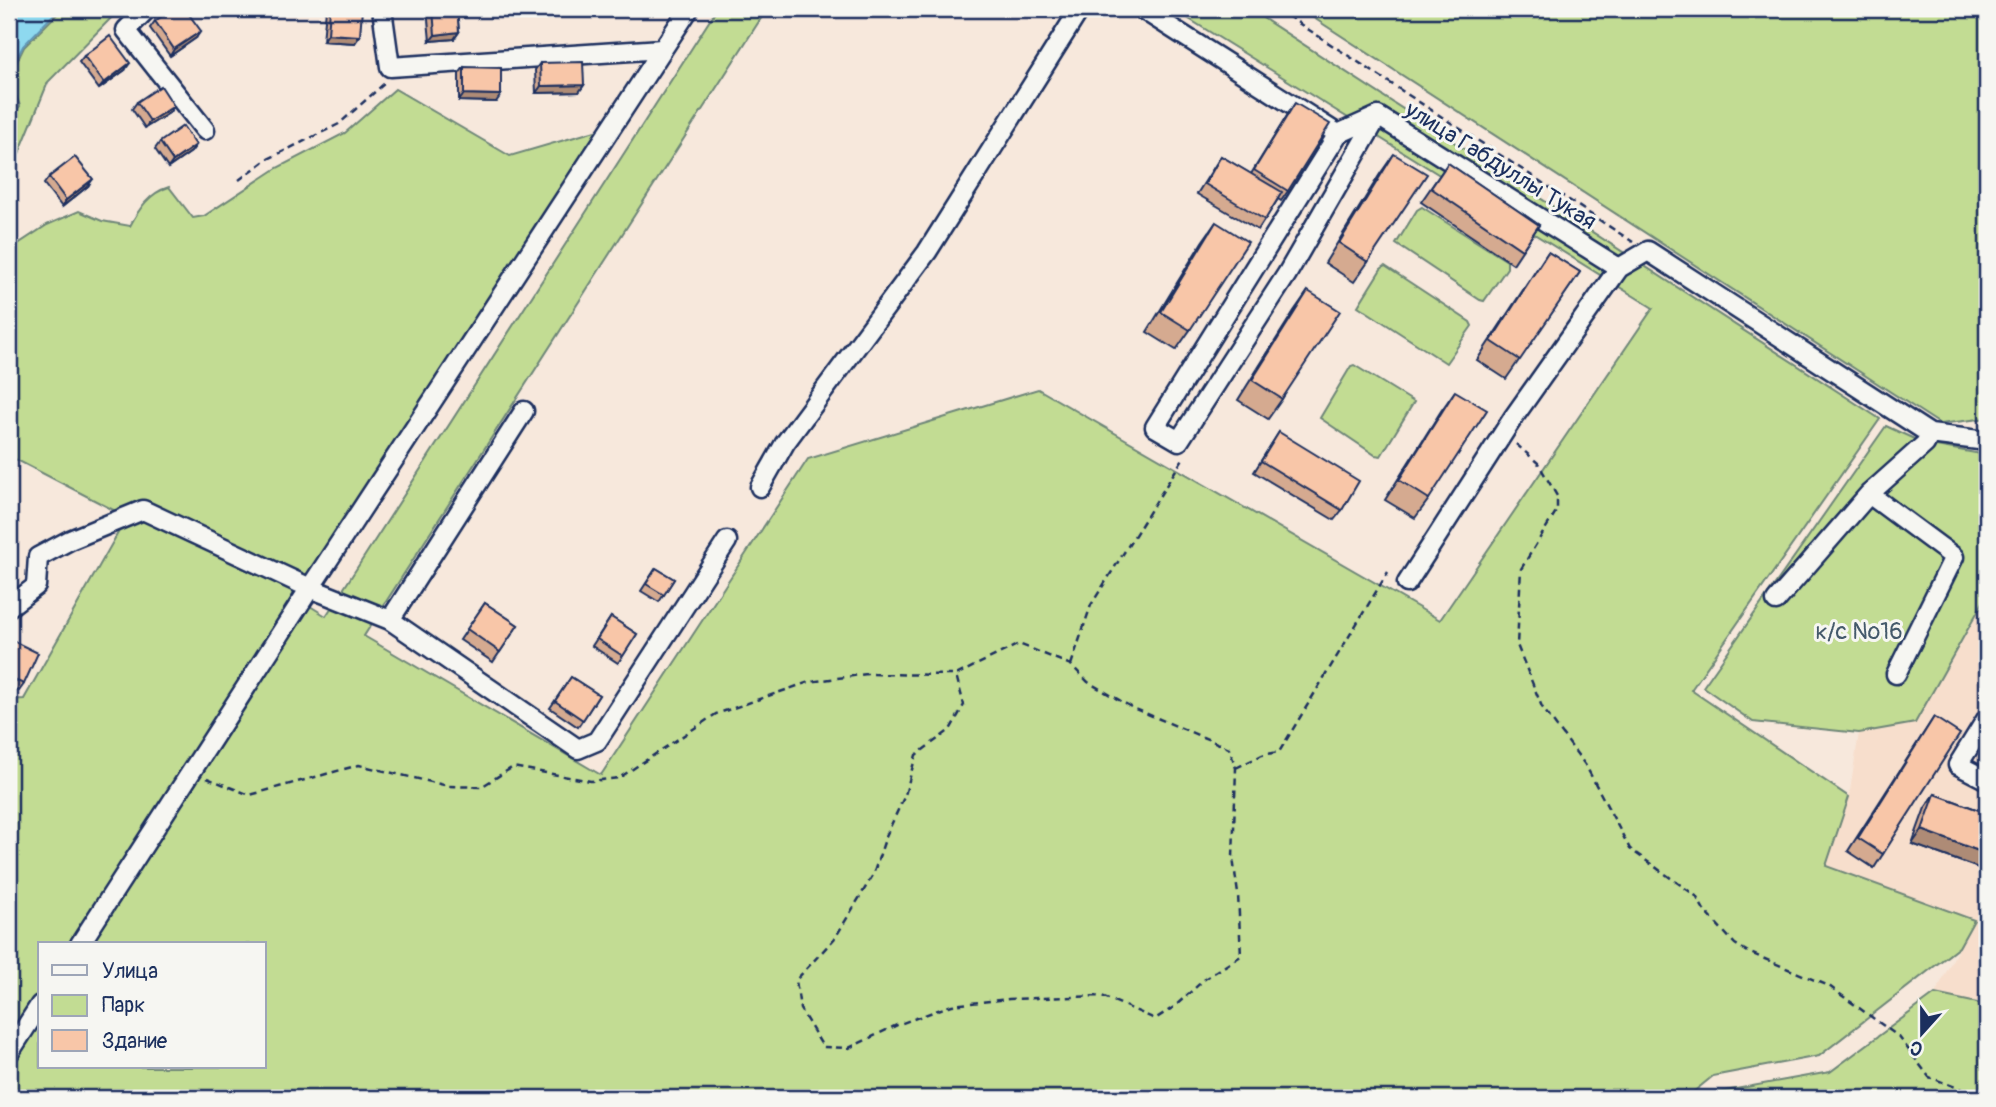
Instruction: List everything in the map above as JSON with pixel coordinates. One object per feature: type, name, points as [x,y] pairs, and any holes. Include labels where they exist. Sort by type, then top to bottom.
[{"type":"street","points":[[147,9],[126,30],[205,130]]},
{"type":"street","points":[[382,9],[390,68],[662,50]]},
{"type":"street","points":[[81,942],[689,9]]},
{"type":"street","points":[[760,488],[785,443],[927,252],[1080,9]]},
{"type":"street","points":[[1142,9],[1338,134],[1155,426],[1179,441],[1287,274],[1378,116]]},
{"type":"street","name":"улица Габдуллы Тукая","points":[[1338,134],[1378,116],[1619,268]]},
{"type":"street","points":[[1407,583],[1508,426],[1619,268],[1648,251],[1930,434],[1987,441]]},
{"type":"street","points":[[390,620],[524,411]]},
{"type":"street","points":[[1776,600],[1869,494],[1925,444],[1930,434]]},
{"type":"street","points":[[1869,494],[1954,558],[1896,674]]},
{"type":"street","points":[[9,607],[36,586],[38,557],[70,540],[143,510],[310,588],[390,620],[578,749],[597,741],[727,541]]},
{"type":"street","points":[[1987,718],[1958,765],[1987,780]]},
{"type":"street","points":[[9,1053],[38,1008]]},
{"type":"path","points":[[1277,9],[1648,251]]},
{"type":"path","points":[[239,180],[267,160],[339,124],[392,77],[390,68]]},
{"type":"path","points":[[1508,426],[1538,463],[1557,496],[1557,510],[1521,569],[1517,645],[1542,707],[1586,766],[1630,849],[1696,895],[1704,911],[1735,944],[1829,986],[1899,1037],[1929,1077],[1961,1089],[1975,1098]]},
{"type":"path","points":[[1071,665],[1091,605],[1190,448]]},
{"type":"path","points":[[1236,768],[1262,755],[1279,752],[1388,572]]},
{"type":"path","points":[[1019,644],[1071,665],[1088,682],[1133,708],[1229,748],[1236,768],[1233,858],[1241,956],[1206,978],[1174,1007],[1155,1019],[1102,996],[1009,999],[952,1005],[897,1025],[849,1048],[823,1048],[800,1009],[796,980],[835,938],[873,876],[886,836],[905,795],[916,755],[950,730],[964,705],[956,675],[1019,644]]},
{"type":"shaded area","points":[[1987,595],[1987,1005],[1935,994],[1973,920],[1826,866],[1849,797],[1859,733],[1915,723]]},
{"type":"green space","points":[[62,9],[120,9],[48,82],[9,178],[9,119],[20,106],[9,78],[24,47]]},
{"type":"green space","points":[[717,9],[767,9],[364,636],[601,775],[808,459],[1038,389],[1440,620],[1653,308],[1173,9],[1249,9],[1880,419],[1691,690],[1849,797],[1826,866],[1974,920],[1959,947],[1819,1056],[1713,1076],[1686,1098],[9,1098],[9,700],[24,699],[127,517],[9,456],[9,250],[47,225],[79,211],[102,221],[130,226],[150,197],[169,187],[193,218],[204,216],[277,168],[345,133],[395,89],[510,156],[602,129],[294,596],[326,616]]},
{"type":"green space","points":[[1300,9],[1987,9],[1987,93],[1984,108],[1987,110],[1987,418],[1940,424]]},
{"type":"green space","points":[[1422,207],[1507,261],[1507,268],[1484,301],[1396,244],[1417,210]]},
{"type":"green space","points":[[1385,266],[1470,322],[1472,326],[1446,363],[1358,306]]},
{"type":"green space","points":[[1354,365],[1414,402],[1381,456],[1375,455],[1320,418]]},
{"type":"green space","name":"к/с №16","points":[[1886,426],[1925,444],[1987,455],[1987,595],[1915,723],[1859,733],[1753,722],[1703,687]]},
{"type":"green space","points":[[1935,994],[1987,1005],[1987,1098],[1735,1098],[1719,1092],[1830,1072]]},
{"type":"water","points":[[9,9],[59,9],[23,46],[9,74]]},
{"type":"building","points":[[173,9],[185,9],[201,31],[174,49],[155,21]]},
{"type":"building","points":[[330,9],[362,9],[360,36],[328,34]]},
{"type":"building","points":[[433,9],[457,9],[459,32],[435,35]]},
{"type":"building","points":[[110,36],[130,63],[104,83],[84,56]]},
{"type":"building","points":[[583,62],[584,85],[541,86],[540,63]]},
{"type":"building","points":[[464,67],[501,68],[501,95],[464,94]]},
{"type":"building","points":[[161,86],[174,106],[150,121],[137,102]]},
{"type":"building","points":[[1295,103],[1330,124],[1288,191],[1254,170]]},
{"type":"building","points":[[183,126],[196,145],[173,161],[160,142]]},
{"type":"building","points":[[1394,154],[1427,174],[1368,262],[1339,243]]},
{"type":"building","points":[[1221,156],[1282,192],[1265,220],[1205,184]]},
{"type":"building","points":[[75,157],[93,179],[66,200],[49,177]]},
{"type":"building","points":[[1448,163],[1539,225],[1522,250],[1431,188]]},
{"type":"building","points":[[1216,222],[1248,242],[1190,330],[1161,312]]},
{"type":"building","points":[[1548,252],[1580,272],[1520,360],[1491,341]]},
{"type":"building","points":[[1308,291],[1340,311],[1282,399],[1252,380]]},
{"type":"building","points":[[1455,391],[1487,410],[1429,499],[1399,480]]},
{"type":"building","points":[[1279,432],[1359,481],[1342,510],[1261,461]]},
{"type":"building","points":[[656,568],[674,579],[664,595],[646,584]]},
{"type":"building","points":[[485,603],[518,625],[500,652],[467,629]]},
{"type":"building","points":[[611,617],[637,634],[623,656],[597,639]]},
{"type":"building","points":[[9,639],[38,653],[24,684],[9,678]]},
{"type":"building","points":[[571,677],[599,695],[583,720],[555,701]]},
{"type":"building","points":[[1934,717],[1960,734],[1883,854],[1858,838]]},
{"type":"building","points":[[1935,794],[1987,813],[1987,854],[1922,830]]}]
